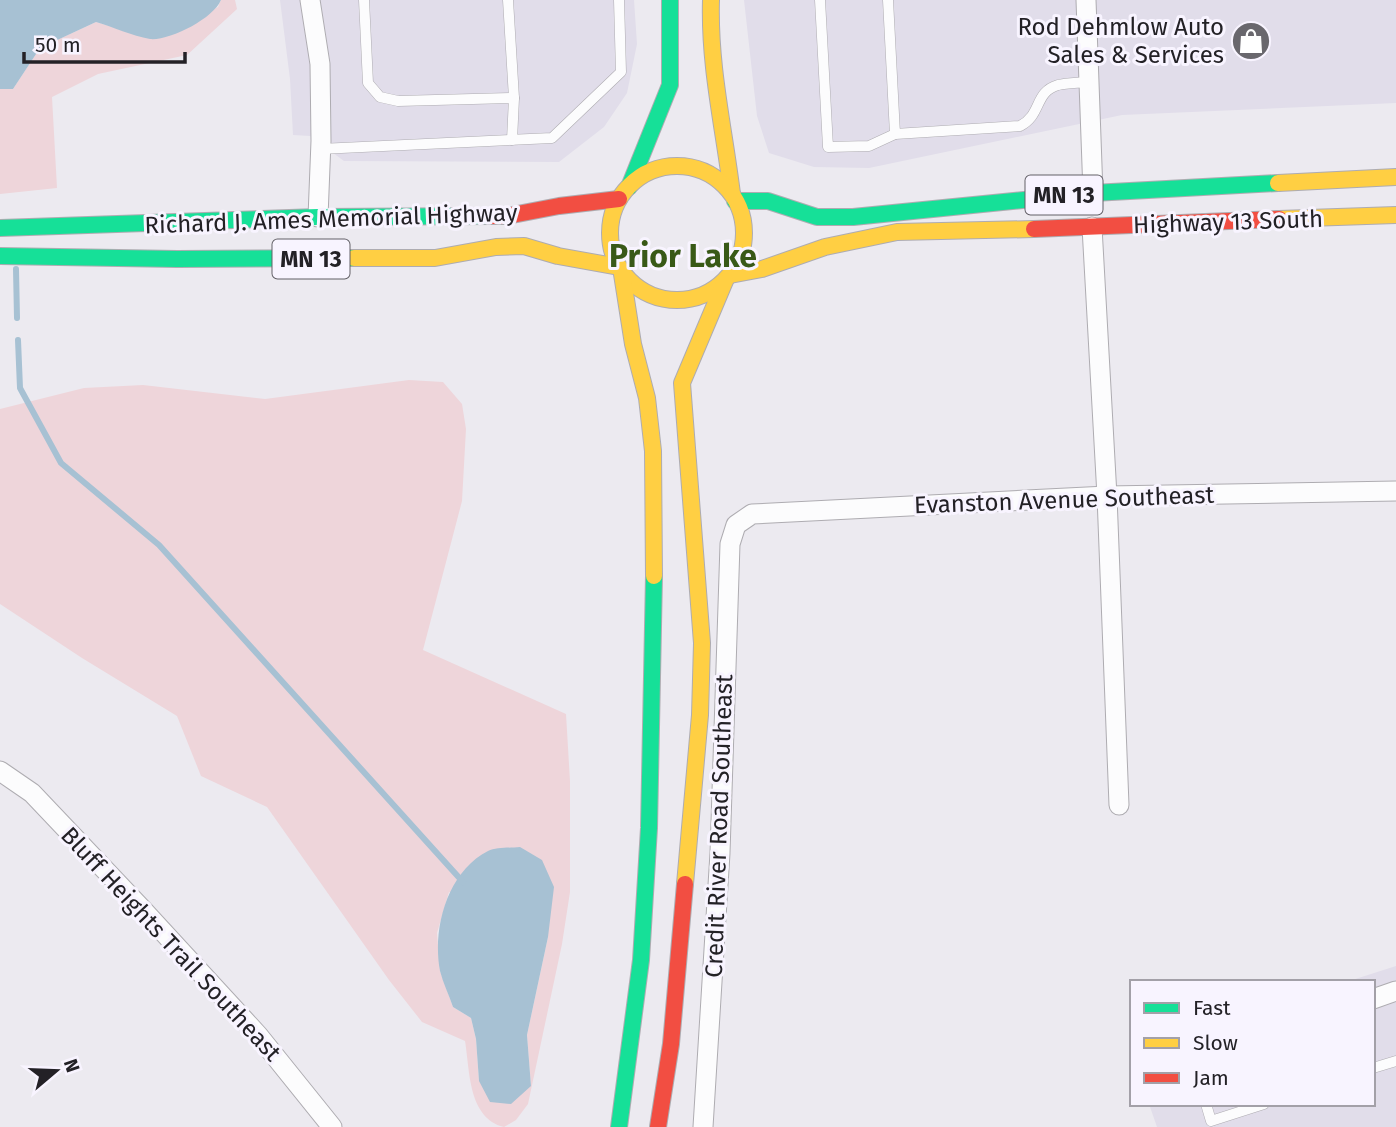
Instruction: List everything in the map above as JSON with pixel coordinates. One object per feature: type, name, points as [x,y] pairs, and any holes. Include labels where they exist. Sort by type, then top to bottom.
[{"type":"main road","points":[[670,0],[670,85],[624,193],[613,211],[609,232],[612,253],[621,270],[639,290],[661,300],[684,301],[706,295],[728,278]]},
{"type":"main road","points":[[711,0],[710,37],[716,98],[724,130],[733,197]]},
{"type":"main road","points":[[624,193],[638,178],[657,169],[678,166],[698,169],[717,179],[733,197],[742,215],[744,238],[739,261],[691,355],[682,383],[699,589],[702,643],[701,715],[671,1044],[657,1127]]},
{"type":"main road","name":"Highway 13 South","points":[[733,197],[768,201],[817,217],[853,217],[1093,192],[1396,177]]},
{"type":"main road","name":"Richard J. Ames Memorial Highway","points":[[0,228],[318,217],[507,216],[624,193]]},
{"type":"main road","name":"Highway 13 South","points":[[728,278],[825,247],[897,232],[1396,215]]},
{"type":"main road","name":"Richard J. Ames Memorial Highway","points":[[0,256],[177,259],[435,258],[496,247],[524,246],[621,270]]},
{"type":"main road","points":[[619,1127],[642,934],[650,790],[654,577],[652,441],[647,398],[633,344],[621,270]]},
{"type":"street","points":[[310,0],[320,64],[318,217]]},
{"type":"street","points":[[1086,0],[1093,192]]},
{"type":"street","points":[[1092,227],[1107,496],[1119,805]]},
{"type":"street","name":"Evanston Avenue Southeast","points":[[736,525],[752,514],[1107,496],[1396,491]]},
{"type":"street","name":"Credit River Road Southeast","points":[[704,1127],[720,852],[730,544],[736,525]]},
{"type":"street","name":"Bluff Heights Trail Southeast","points":[[0,771],[32,793],[143,910],[258,1035],[332,1127]]},
{"type":"street","points":[[1375,998],[1396,991]]},
{"type":"lane","points":[[364,0],[368,83],[380,97],[398,101],[514,98]]},
{"type":"lane","points":[[508,0],[514,98],[512,140]]},
{"type":"lane","points":[[320,149],[552,138],[621,72],[618,0]]},
{"type":"lane","points":[[820,0],[828,147],[869,146],[895,134],[1020,126],[1030,121],[1040,100],[1049,89],[1059,85],[1087,82]]},
{"type":"lane","points":[[888,0],[895,134]]},
{"type":"lane","points":[[1375,1068],[1396,1061]]},
{"type":"lane","points":[[1207,1106],[1212,1124],[1259,1106]]},
{"type":"shaded area","points":[[221,0],[235,0],[237,9],[187,55],[98,74],[52,97],[57,188],[0,194],[0,89],[13,89],[40,48],[96,22],[152,39],[218,7]]},
{"type":"shaded area","points":[[280,0],[634,0],[637,44],[627,93],[604,127],[559,162],[344,161],[310,136],[293,135],[290,79]]},
{"type":"shaded area","points":[[744,0],[1396,0],[1396,103],[1122,115],[869,168],[814,167],[769,153],[757,116]]},
{"type":"shaded area","points":[[409,380],[443,382],[462,404],[466,429],[462,501],[423,650],[566,714],[570,781],[570,892],[562,944],[528,1104],[516,1120],[504,1127],[492,1122],[477,1104],[470,1079],[465,1041],[422,1022],[389,980],[267,807],[201,776],[177,716],[0,604],[0,409],[84,388],[143,385],[265,399]],"holes":[[[449,892],[548,937],[527,1035],[531,1086],[479,1081],[476,1039],[471,1018],[453,1007],[440,971],[437,933]]]},
{"type":"shaded area","points":[[1396,966],[1396,1127],[1157,1127],[1150,1106],[1375,1106],[1375,980],[1352,980]]},
{"type":"water","points":[[0,0],[221,0],[200,21],[179,33],[158,39],[136,36],[96,22],[40,48],[13,89],[0,89]]},
{"type":"water","points":[[520,847],[542,860],[554,887],[548,937],[527,1035],[531,1086],[511,1104],[490,1102],[479,1081],[476,1039],[471,1018],[453,1007],[440,971],[438,937],[446,903],[462,873],[474,860],[488,851]]},
{"type":"waterway","points":[[16,269],[17,318]]},
{"type":"waterway","points":[[18,340],[20,388],[61,463],[159,545],[463,882]]},
{"type":"traffic: fast","points":[[629,187],[670,85],[670,0]]},
{"type":"traffic: fast","points":[[735,201],[768,201],[817,217],[853,217],[1093,193],[1278,183]]},
{"type":"traffic: fast","points":[[0,228],[318,217],[492,216]]},
{"type":"traffic: fast","points":[[0,256],[354,258]]},
{"type":"traffic: fast","points":[[619,1127],[641,960],[649,828],[654,576]]},
{"type":"traffic: slow","points":[[711,0],[712,49],[732,194]]},
{"type":"traffic: slow","points":[[677,166],[703,171],[725,185],[739,207],[744,233],[739,259],[725,281],[703,295],[677,300],[651,295],[629,281],[615,259],[610,233],[615,207],[629,185],[651,171],[677,166]]},
{"type":"traffic: slow","points":[[1278,183],[1396,177]]},
{"type":"traffic: slow","points":[[1279,219],[1396,215]]},
{"type":"traffic: slow","points":[[730,275],[762,269],[825,247],[897,232],[1034,229]]},
{"type":"traffic: slow","points":[[354,258],[435,258],[496,247],[524,246],[558,256],[619,267]]},
{"type":"traffic: slow","points":[[622,274],[633,344],[647,398],[653,451],[654,576]]},
{"type":"traffic: slow","points":[[685,884],[700,715],[702,643],[682,383],[725,281]]},
{"type":"traffic: jam","points":[[492,216],[619,199]]},
{"type":"traffic: jam","points":[[1034,229],[1279,219]]},
{"type":"traffic: jam","points":[[658,1127],[671,1044],[685,884]]},
{"type":"place","name":"Rod Dehmlow Auto Sales & Services","points":[[1251,41]]},
{"type":"district","name":"Prior Lake","points":[[683,256]]}]
